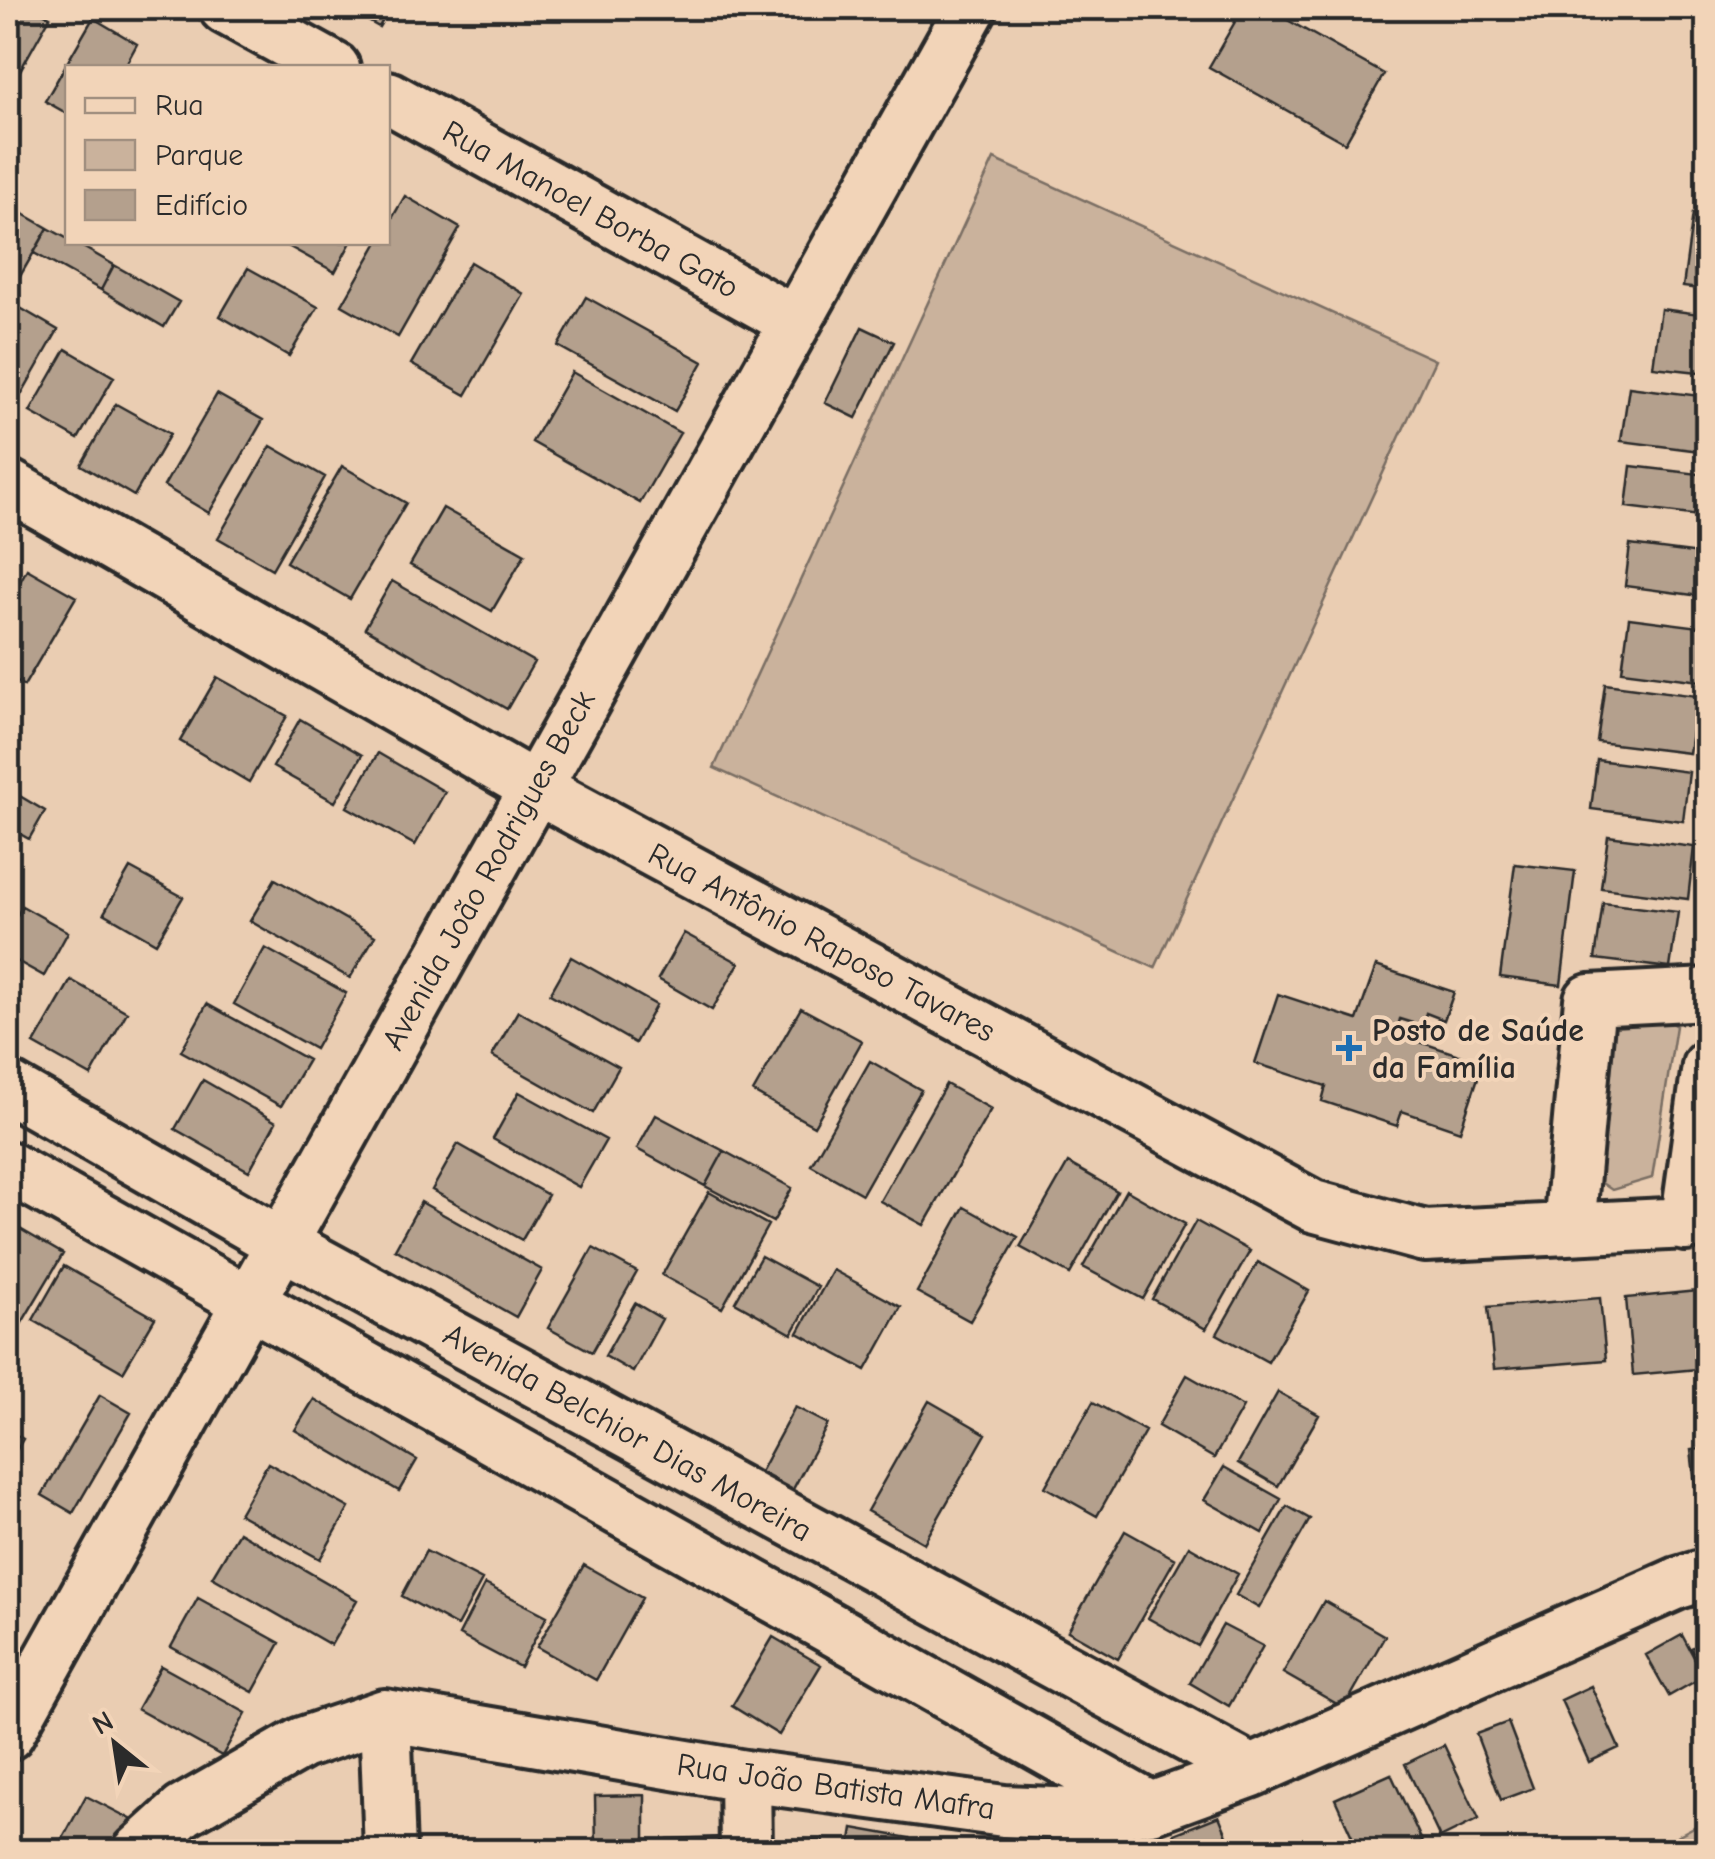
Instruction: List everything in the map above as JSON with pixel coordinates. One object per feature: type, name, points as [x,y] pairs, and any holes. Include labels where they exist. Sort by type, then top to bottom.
[{"type":"street","points":[[225,8],[329,65]]},
{"type":"street","name":"Avenida João Rodrigues Beck","points":[[8,1734],[971,8]]},
{"type":"street","name":"Rua Manoel Borba Gato","points":[[390,98],[795,322]]},
{"type":"street","name":"Rua Antônio Raposo Tavares","points":[[8,486],[534,787],[1313,1206],[1425,1236],[1697,1223]]},
{"type":"street","points":[[1569,1228],[1590,1000],[1708,994]]},
{"type":"street","points":[[1697,1223],[1708,1066]]},
{"type":"street","name":"Avenida Belchior Dias Moreira","points":[[8,1088],[281,1243],[1252,1770]]},
{"type":"street","points":[[8,1168],[1151,1808]]},
{"type":"street","name":"Rua João Batista Mafra","points":[[138,1852],[183,1811],[302,1742],[385,1715],[745,1776],[1004,1811],[1102,1815],[1151,1808],[1252,1770],[1660,1591],[1708,1574]]},
{"type":"street","points":[[385,1715],[390,1852]]},
{"type":"street","points":[[745,1776],[746,1852]]},
{"type":"green space","points":[[994,159],[1435,360],[1155,968],[714,768]]},
{"type":"green space","points":[[1643,1005],[1676,1026],[1652,1178],[1612,1190],[1587,1173],[1615,1021]]},
{"type":"green space","points":[[1707,1820],[1707,1851],[1649,1851]]},
{"type":"building","points":[[8,8],[33,8],[50,17],[8,92]]},
{"type":"building","points":[[345,8],[390,8],[379,27]]},
{"type":"building","points":[[1243,8],[1266,8],[1384,74],[1345,143],[1209,67]]},
{"type":"building","points":[[93,18],[137,44],[126,65],[66,65]]},
{"type":"building","points":[[65,66],[65,112],[45,101]]},
{"type":"building","points":[[405,196],[460,228],[398,337],[342,305],[376,245],[390,245],[390,222]]},
{"type":"building","points":[[8,205],[48,228],[8,297]]},
{"type":"building","points":[[1693,213],[1708,215],[1708,290],[1683,287]]},
{"type":"building","points":[[48,228],[65,237],[65,245],[79,245],[114,265],[101,290],[34,253]]},
{"type":"building","points":[[286,245],[349,245],[335,272]]},
{"type":"building","points":[[470,262],[524,294],[466,395],[411,364]]},
{"type":"building","points":[[114,265],[179,302],[164,327],[101,290]]},
{"type":"building","points":[[248,268],[318,307],[289,356],[220,316]]},
{"type":"building","points":[[586,297],[703,362],[675,411],[558,346]]},
{"type":"building","points":[[10,302],[58,330],[14,407],[8,404]]},
{"type":"building","points":[[1661,309],[1708,315],[1708,373],[1653,367]]},
{"type":"building","points":[[862,327],[894,342],[856,418],[825,403]]},
{"type":"building","points":[[66,349],[114,377],[78,439],[30,412]]},
{"type":"building","points":[[572,372],[680,433],[640,503],[532,442]]},
{"type":"building","points":[[1629,387],[1708,397],[1708,452],[1621,441]]},
{"type":"building","points":[[217,394],[263,420],[209,513],[164,486]]},
{"type":"building","points":[[116,404],[170,434],[134,496],[81,465]]},
{"type":"building","points":[[271,446],[325,477],[272,569],[218,538]]},
{"type":"building","points":[[342,466],[406,503],[350,599],[286,562]]},
{"type":"building","points":[[1631,466],[1708,475],[1708,517],[1626,507]]},
{"type":"building","points":[[443,508],[525,554],[492,611],[410,565]]},
{"type":"building","points":[[1630,545],[1708,555],[1708,597],[1625,586]]},
{"type":"building","points":[[27,569],[76,597],[24,686],[8,676],[8,604]]},
{"type":"building","points":[[392,581],[534,662],[507,709],[365,628]]},
{"type":"building","points":[[1629,618],[1708,628],[1708,682],[1622,671]]},
{"type":"building","points":[[217,677],[287,716],[249,782],[180,741]]},
{"type":"building","points":[[1605,684],[1697,696],[1689,753],[1597,742]]},
{"type":"building","points":[[300,719],[362,755],[335,802],[273,767]]},
{"type":"building","points":[[378,753],[445,792],[415,845],[347,807]]},
{"type":"building","points":[[1597,760],[1689,772],[1683,821],[1591,809]]},
{"type":"building","points":[[8,789],[45,811],[29,839],[8,827]]},
{"type":"building","points":[[1608,836],[1694,847],[1688,899],[1601,888]]},
{"type":"building","points":[[1515,864],[1575,871],[1561,985],[1500,977]]},
{"type":"building","points":[[130,868],[183,897],[156,943],[104,913]]},
{"type":"building","points":[[275,879],[375,936],[350,978],[250,921]]},
{"type":"building","points":[[1603,903],[1678,912],[1670,968],[1595,959]]},
{"type":"building","points":[[22,906],[68,932],[44,976],[8,956],[8,933]]},
{"type":"building","points":[[684,933],[739,963],[712,1010],[658,979]]},
{"type":"building","points":[[265,948],[346,993],[315,1049],[234,1004]]},
{"type":"building","points":[[571,957],[656,1005],[635,1043],[550,994]]},
{"type":"building","name":"Posto de Saúde da Família","points":[[1376,966],[1454,992],[1444,1020],[1426,1013],[1422,1026],[1400,1019],[1396,1034],[1483,1063],[1460,1131],[1402,1111],[1397,1126],[1322,1101],[1326,1086],[1255,1063],[1278,994],[1357,1020]]},
{"type":"building","points":[[71,980],[127,1012],[91,1076],[34,1044]]},
{"type":"building","points":[[207,1004],[308,1060],[281,1106],[181,1051]]},
{"type":"building","points":[[801,1008],[862,1041],[814,1126],[753,1092]]},
{"type":"building","points":[[518,1011],[619,1067],[593,1113],[492,1056]]},
{"type":"building","points":[[870,1061],[921,1090],[862,1194],[811,1165]]},
{"type":"building","points":[[203,1080],[276,1122],[249,1171],[175,1129]]},
{"type":"building","points":[[946,1084],[991,1109],[924,1225],[880,1201]]},
{"type":"building","points":[[519,1092],[606,1140],[579,1187],[493,1139]]},
{"type":"building","points":[[656,1115],[724,1151],[705,1186],[637,1149]]},
{"type":"building","points":[[458,1144],[548,1195],[522,1240],[432,1190]]},
{"type":"building","points":[[724,1151],[792,1188],[773,1222],[705,1186]]},
{"type":"building","points":[[1068,1163],[1117,1191],[1070,1274],[1020,1247]]},
{"type":"building","points":[[1126,1190],[1185,1224],[1143,1299],[1083,1267]]},
{"type":"building","points":[[709,1192],[768,1225],[722,1308],[662,1275]]},
{"type":"building","points":[[421,1202],[542,1270],[516,1317],[395,1249]]},
{"type":"building","points":[[964,1207],[1018,1237],[970,1321],[917,1292]]},
{"type":"building","points":[[1196,1221],[1250,1251],[1206,1329],[1152,1299]]},
{"type":"building","points":[[8,1222],[63,1254],[20,1326],[8,1319]]},
{"type":"building","points":[[593,1248],[637,1272],[592,1352],[548,1328]]},
{"type":"building","points":[[761,1256],[818,1287],[792,1334],[735,1302]]},
{"type":"building","points":[[1258,1262],[1309,1291],[1268,1362],[1217,1334]]},
{"type":"building","points":[[64,1266],[155,1318],[123,1372],[33,1320]]},
{"type":"building","points":[[833,1270],[901,1307],[866,1370],[798,1333]]},
{"type":"building","points":[[1708,1290],[1708,1368],[1633,1375],[1626,1298]]},
{"type":"building","points":[[1600,1298],[1606,1360],[1494,1369],[1488,1307]]},
{"type":"building","points":[[635,1303],[662,1319],[633,1372],[605,1356]]},
{"type":"building","points":[[1187,1375],[1243,1407],[1214,1458],[1158,1426]]},
{"type":"building","points":[[1278,1392],[1319,1415],[1278,1486],[1238,1463]]},
{"type":"building","points":[[100,1395],[131,1413],[73,1513],[42,1495]]},
{"type":"building","points":[[314,1399],[417,1460],[399,1491],[295,1430]]},
{"type":"building","points":[[929,1401],[986,1434],[924,1543],[867,1511]]},
{"type":"building","points":[[1093,1402],[1145,1431],[1097,1516],[1045,1487]]},
{"type":"building","points":[[795,1407],[828,1424],[792,1491],[759,1474]]},
{"type":"building","points":[[8,1430],[23,1439],[8,1465]]},
{"type":"building","points":[[1708,1448],[1708,1553],[1703,1554],[1691,1450]]},
{"type":"building","points":[[268,1463],[349,1508],[320,1559],[239,1514]]},
{"type":"building","points":[[1224,1467],[1281,1499],[1263,1533],[1204,1500]]},
{"type":"building","points":[[1287,1506],[1310,1519],[1259,1608],[1236,1595]]},
{"type":"building","points":[[1125,1531],[1175,1559],[1118,1659],[1068,1631]]},
{"type":"building","points":[[239,1532],[357,1600],[331,1645],[212,1577]]},
{"type":"building","points":[[1189,1546],[1238,1574],[1198,1646],[1148,1618]]},
{"type":"building","points":[[426,1551],[482,1580],[457,1626],[402,1596]]},
{"type":"building","points":[[584,1565],[642,1598],[596,1680],[537,1647]]},
{"type":"building","points":[[8,1572],[19,1578],[8,1597]]},
{"type":"building","points":[[485,1584],[547,1616],[520,1667],[459,1635]]},
{"type":"building","points":[[198,1598],[280,1643],[253,1692],[171,1647]]},
{"type":"building","points":[[1324,1601],[1385,1636],[1344,1708],[1283,1673]]},
{"type":"building","points":[[1223,1625],[1263,1646],[1229,1706],[1190,1683]]},
{"type":"building","points":[[1682,1635],[1704,1676],[1669,1696],[1646,1655]]},
{"type":"building","points":[[773,1637],[821,1665],[779,1735],[732,1706]]},
{"type":"building","points":[[1708,1640],[1708,1681],[1691,1648]]},
{"type":"building","points":[[161,1666],[246,1713],[222,1756],[137,1709]]},
{"type":"building","points":[[1591,1686],[1619,1748],[1589,1762],[1561,1700]]},
{"type":"building","points":[[1508,1722],[1533,1788],[1501,1800],[1476,1734]]},
{"type":"building","points":[[1444,1745],[1479,1819],[1440,1838],[1405,1764]]},
{"type":"building","points":[[1391,1774],[1427,1852],[1359,1852],[1335,1799]]},
{"type":"building","points":[[645,1795],[645,1852],[596,1852],[595,1796]]},
{"type":"building","points":[[86,1796],[154,1831],[126,1852],[56,1851]]},
{"type":"building","points":[[1219,1816],[1234,1852],[1181,1852],[1174,1834]]},
{"type":"building","points":[[853,1828],[909,1838],[906,1852],[849,1852]]},
{"type":"building","points":[[721,1837],[721,1852],[668,1852],[668,1839]]},
{"type":"building","points":[[1145,1837],[1150,1852],[1108,1852]]},
{"type":"building","points":[[1328,1838],[1334,1852],[1298,1852]]},
{"type":"building","points":[[823,1839],[825,1852],[768,1852],[767,1845]]},
{"type":"place","name":"Posto de Saúde da Família","points":[[1349,1048]]}]
